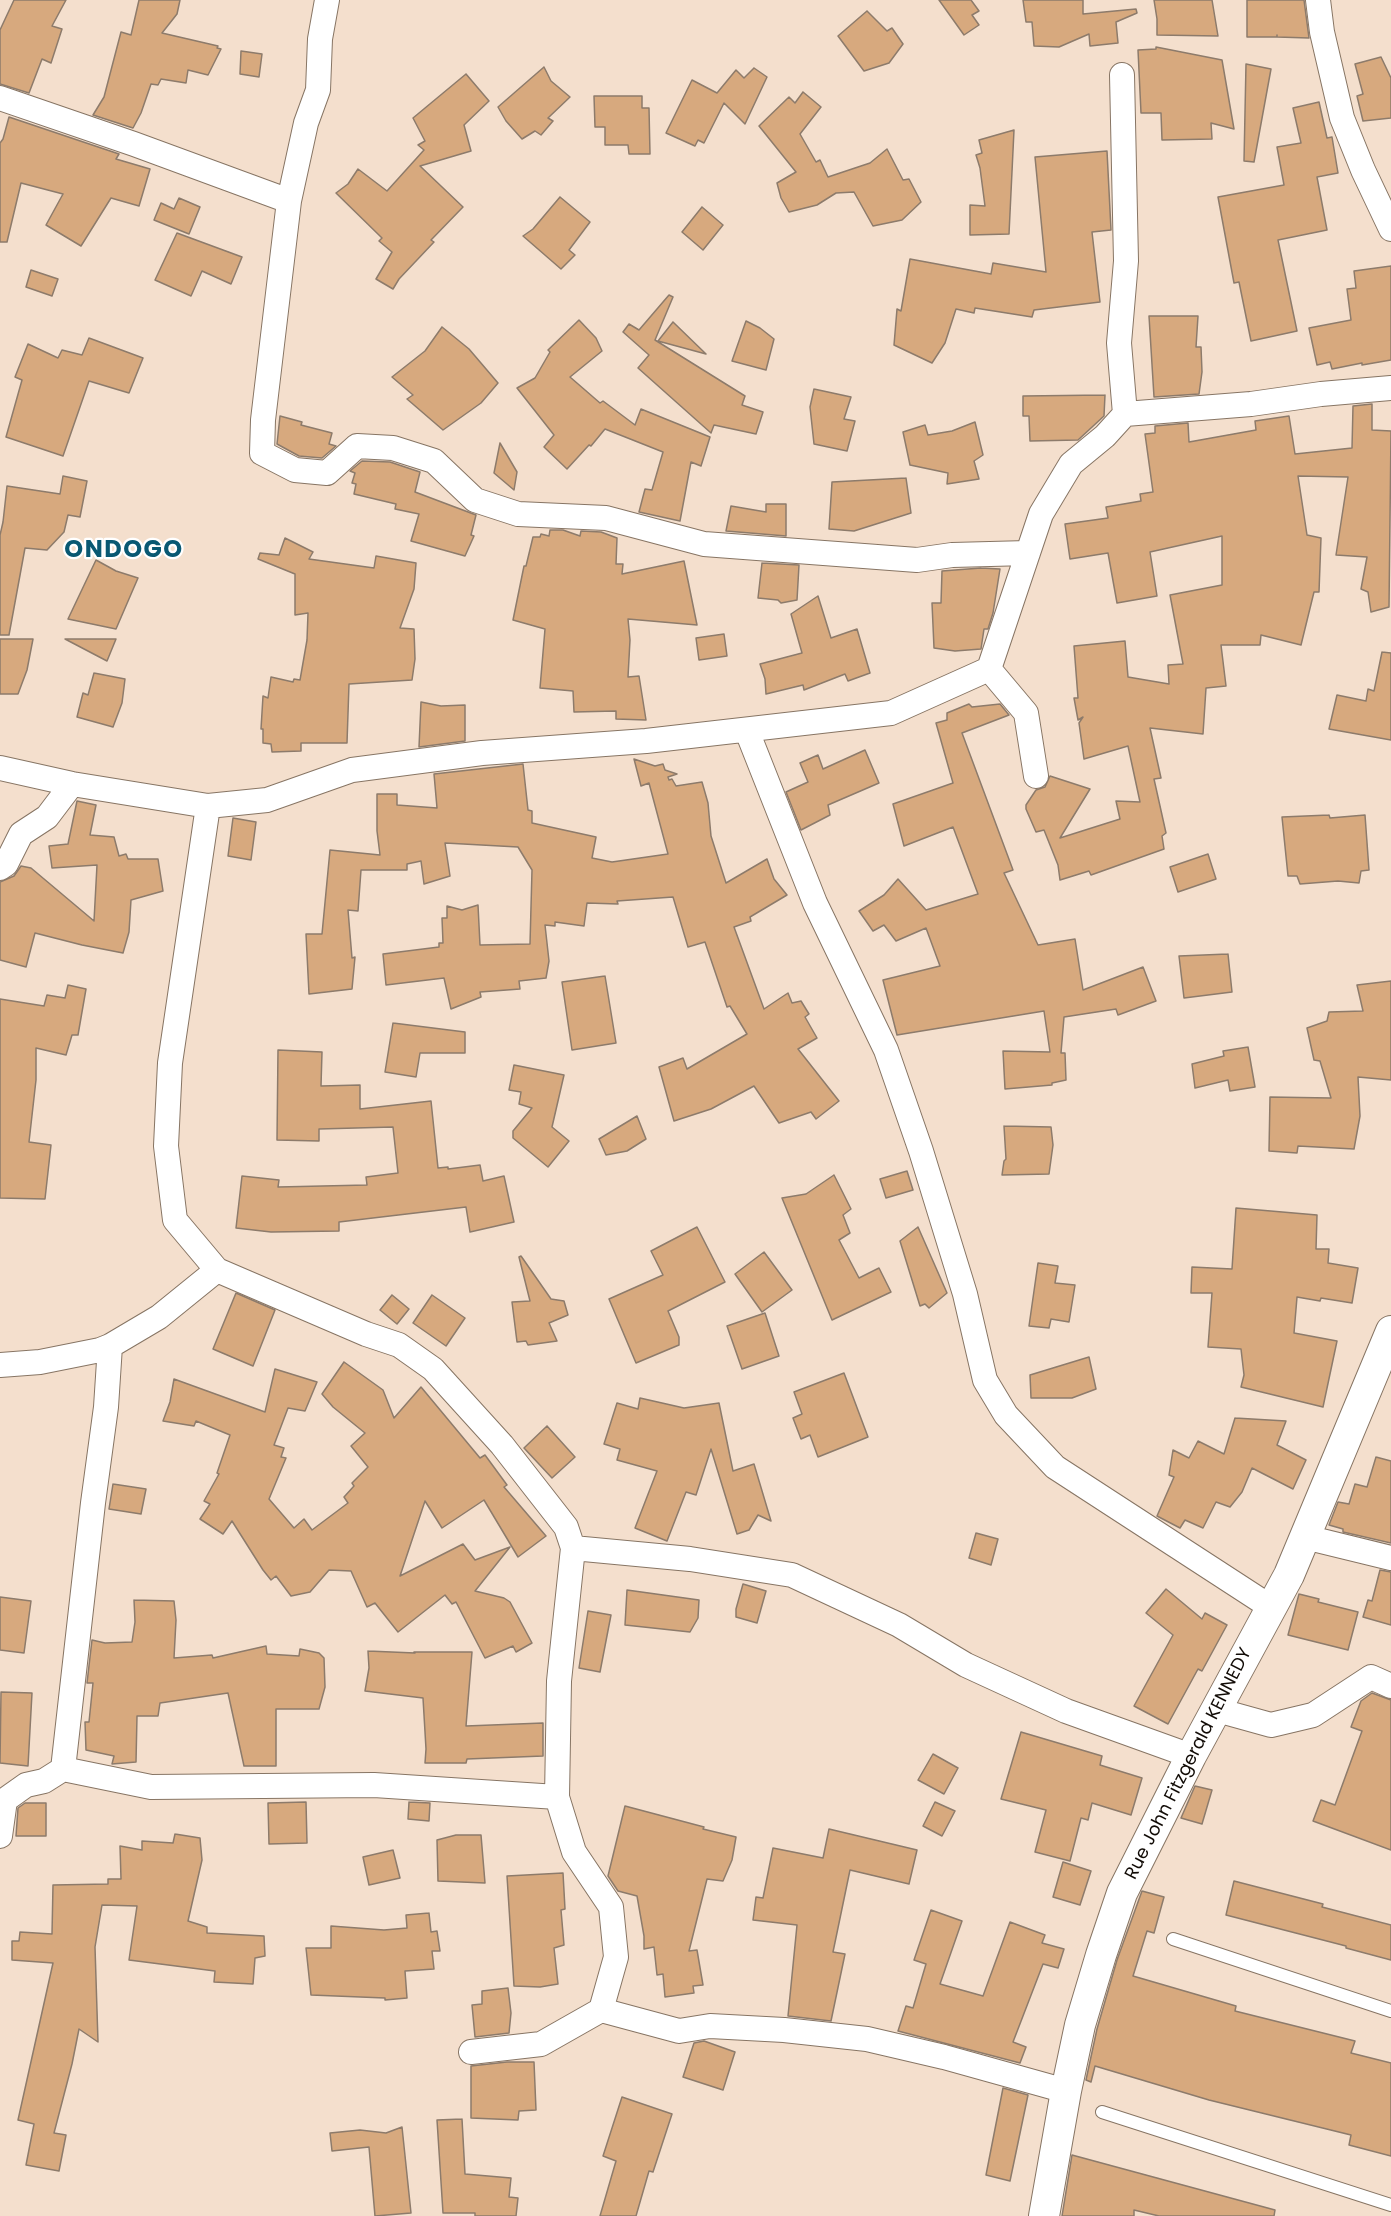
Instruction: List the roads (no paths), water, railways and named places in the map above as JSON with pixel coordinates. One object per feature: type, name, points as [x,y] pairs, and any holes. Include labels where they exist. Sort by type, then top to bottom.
[{"type":"street","points":[[327,0],[320,39],[318,90],[306,123],[289,201],[262,420],[262,453],[295,470],[327,473],[357,446],[393,448],[434,461],[475,500],[518,514],[606,518],[704,544],[917,560],[952,555],[1028,553]]},
{"type":"street","points":[[1318,0],[1322,32],[1342,118],[1391,229]]},
{"type":"street","points":[[1122,75],[1126,261],[1119,343],[1125,414]]},
{"type":"street","points":[[0,98],[289,201]]},
{"type":"street","points":[[0,768],[72,784],[208,806],[267,800],[352,770],[482,753],[747,731],[891,713],[989,669],[1041,514],[1071,464],[1105,436],[1125,414],[1251,404],[1321,394],[1391,388]]},
{"type":"street","points":[[989,669],[1026,713],[1036,776]]},
{"type":"street","points":[[747,731],[814,903],[886,1050],[921,1151],[965,1294],[985,1380],[1006,1415],[1055,1467],[1272,1608]]},
{"type":"street","points":[[0,868],[6,864],[21,834],[47,817],[72,784]]},
{"type":"street","points":[[208,806],[170,1063],[166,1146],[175,1220],[217,1270],[366,1334],[399,1345],[433,1369],[502,1445],[566,1527],[573,1548],[559,1681],[557,1797],[574,1852],[611,1907],[616,1956],[601,2010]]},
{"type":"street","points":[[0,1365],[40,1362],[110,1346],[159,1317],[217,1270]]},
{"type":"street","name":"Rue John Fitzgerald KENNEDY","points":[[1044,2216],[1080,2025],[1122,1893],[1191,1756],[1272,1608],[1305,1537],[1391,1331]]},
{"type":"street","points":[[63,1769],[106,1407],[110,1346]]},
{"type":"street","points":[[1305,1537],[1391,1558]]},
{"type":"street","points":[[573,1548],[690,1559],[792,1575],[899,1625],[976,1670],[1066,1711],[1191,1756]]},
{"type":"street","points":[[1217,1710],[1271,1725],[1313,1715],[1371,1677],[1391,1686]]},
{"type":"street","points":[[0,1836],[5,1800],[26,1785],[44,1781],[63,1769],[151,1787],[374,1785],[557,1797]]},
{"type":"street","points":[[471,2052],[541,2044],[601,2010],[679,2031],[710,2026],[867,2038],[1066,2091]]},
{"type":"lane","points":[[1173,1939],[1391,2011]]},
{"type":"lane","points":[[1102,2112],[1391,2205]]},
{"type":"district","name":"ONDOGO","points":[[124,551]]}]
